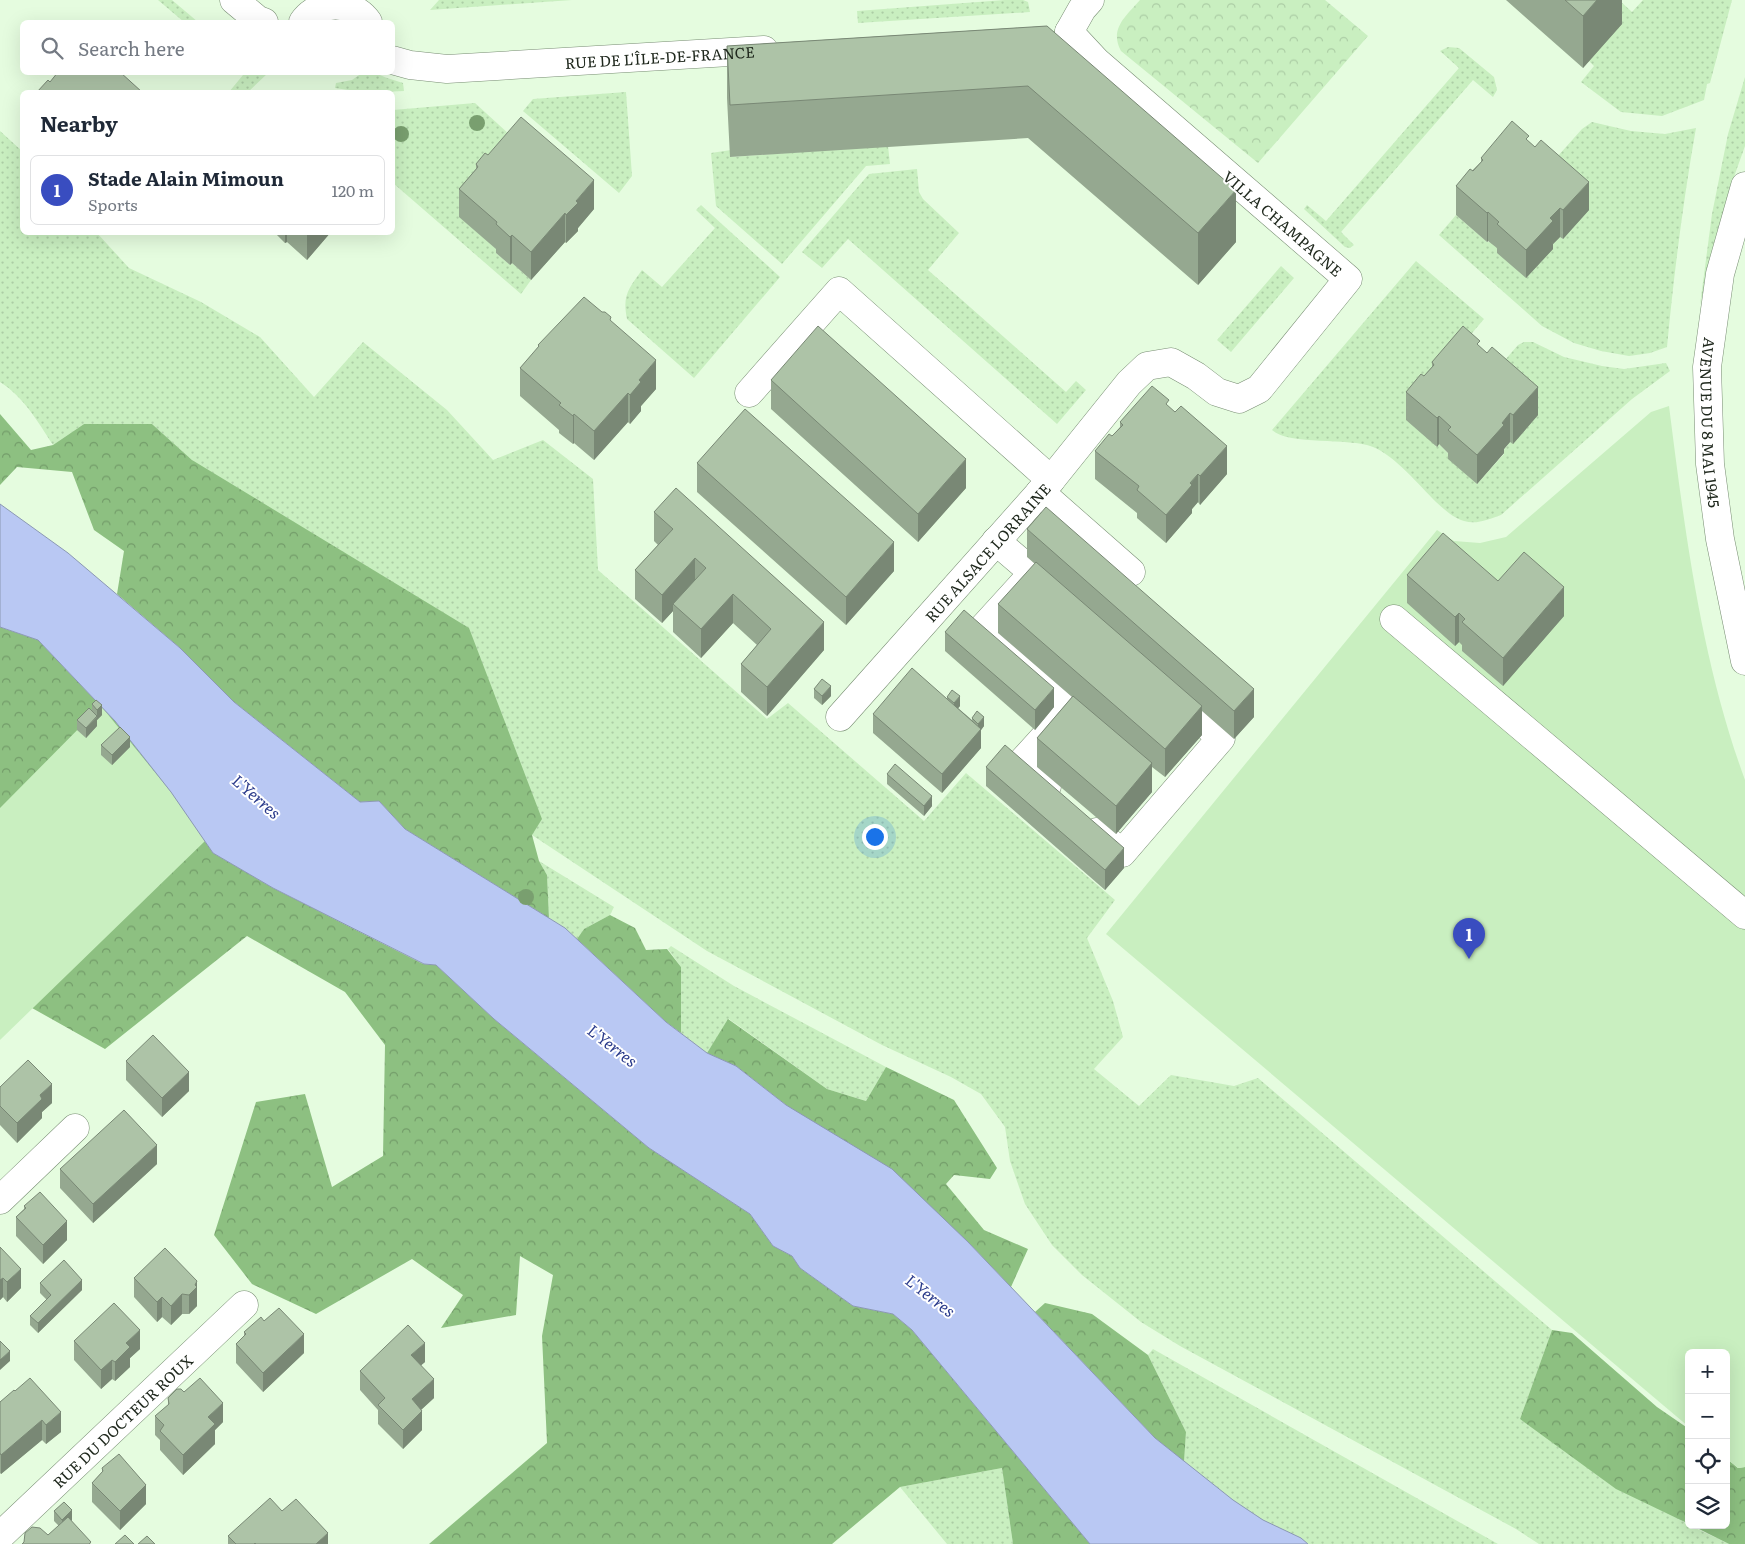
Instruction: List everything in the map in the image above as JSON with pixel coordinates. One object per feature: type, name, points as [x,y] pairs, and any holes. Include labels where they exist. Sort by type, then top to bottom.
[{"type":"street","points":[[234,0],[258,20]]},
{"type":"street","points":[[304,20],[308,13],[318,5],[329,1],[336,0],[348,3],[364,11]]},
{"type":"street","points":[[1040,35],[1069,32],[1082,9],[1090,0]]},
{"type":"street","name":"VILLA CHAMPAGNE","points":[[1069,32],[1096,61],[1348,279],[1259,389],[1239,399],[1217,392],[1196,376],[1171,362],[1148,366],[1130,384]]},
{"type":"street","name":"RUE DE L'ÎLE-DE-FRANCE","points":[[395,61],[447,70],[785,48]]},
{"type":"street","name":"AVENUE DU 8 MAI 1945","points":[[1745,186],[1720,274],[1707,367],[1710,464],[1720,540],[1745,661]]},
{"type":"street","points":[[749,393],[839,291],[1045,486],[1131,572]]},
{"type":"street","name":"RUE ALSACE LORRAINE","points":[[840,717],[1045,486],[1130,384]]},
{"type":"street","points":[[996,541],[1076,611]]},
{"type":"street","points":[[1033,573],[982,629],[1092,727]]},
{"type":"street","points":[[1394,619],[1745,915]]},
{"type":"street","points":[[1070,708],[1021,763],[1122,853],[1221,738],[1156,680]]},
{"type":"street","points":[[1149,778],[1170,797]]},
{"type":"street","points":[[0,1200],[75,1128]]},
{"type":"street","name":"RUE DU DOCTEUR ROUX","points":[[0,1536],[244,1305]]},
{"type":"green space","points":[[158,0],[172,0],[196,20],[182,20]]},
{"type":"green space","points":[[439,0],[572,0],[430,10]]},
{"type":"green space","points":[[1023,0],[1028,2],[1030,12],[858,23],[857,11]]},
{"type":"green space","points":[[1140,0],[1325,0],[1368,36],[1258,163],[1121,51],[1117,36],[1118,29],[1125,17]]},
{"type":"green space","points":[[1619,0],[1632,12],[1643,0],[1732,0],[1704,100],[1662,116],[1621,112],[1581,82],[1594,66],[1589,61]]},
{"type":"green space","points":[[1448,47],[1459,48],[1494,77],[1497,90],[1493,97],[1473,80],[1341,232],[1354,245],[1350,248],[1345,247],[1304,209],[1307,205],[1326,221],[1459,68],[1440,51]]},
{"type":"green space","points":[[243,75],[266,75],[250,90],[231,90]]},
{"type":"green space","points":[[359,75],[380,75],[403,83],[404,91],[335,88],[336,83],[352,80]]},
{"type":"green space","points":[[1745,77],[1745,146],[1714,245],[1700,305],[1712,214],[1728,134]]},
{"type":"green space","points":[[626,92],[632,176],[619,193],[523,111],[533,99]]},
{"type":"green space","points":[[475,103],[521,145],[496,253],[510,265],[512,263],[531,280],[521,294],[395,185],[395,110]]},
{"type":"green space","points":[[1592,122],[1631,131],[1665,134],[1696,128],[1679,238],[1667,347],[1650,353],[1629,356],[1601,351],[1574,343],[1542,326],[1439,235],[1456,215],[1487,242],[1550,247],[1560,237],[1563,239],[1549,166],[1582,129]]},
{"type":"green space","points":[[0,131],[20,149],[20,235],[99,235],[129,268],[201,302],[260,337],[314,397],[363,342],[447,410],[493,460],[543,440],[593,479],[598,570],[767,719],[788,703],[924,821],[966,773],[1115,900],[1087,938],[1113,1001],[1123,1037],[1094,1069],[1139,1106],[1171,1075],[1234,1086],[1258,1078],[1552,1330],[1520,1419],[1685,1522],[1685,1529],[1697,1529],[1729,1544],[1539,1544],[1516,1529],[1180,1346],[1141,1322],[1082,1275],[1052,1245],[1025,1204],[1010,1161],[1005,1127],[981,1094],[951,1077],[882,1045],[707,951],[532,835],[192,460],[152,424],[84,424],[53,445],[23,402],[0,382]]},
{"type":"green space","points":[[888,146],[890,164],[866,166],[782,264],[716,206],[711,153],[731,150],[731,157]]},
{"type":"green space","points":[[917,169],[919,192],[923,199],[959,233],[928,270],[1066,392],[1076,381],[1086,390],[1057,424],[848,239],[822,268],[802,252],[869,174]]},
{"type":"green space","points":[[701,205],[780,277],[694,378],[627,319],[625,304],[630,287],[642,270],[662,287],[715,228],[696,210]]},
{"type":"green space","points":[[1416,261],[1484,319],[1417,398],[1436,447],[1439,444],[1477,484],[1504,454],[1502,452],[1510,442],[1513,443],[1537,415],[1492,375],[1518,345],[1524,342],[1533,342],[1564,357],[1624,369],[1666,363],[1670,371],[1632,399],[1501,515],[1478,522],[1464,521],[1449,513],[1398,464],[1373,447],[1349,442],[1292,438],[1280,435],[1272,430]]},
{"type":"green space","points":[[1281,266],[1294,278],[1231,352],[1217,340]]},
{"type":"green space","points":[[1669,406],[1681,501],[1696,595],[1717,689],[1745,780],[1745,1467],[1738,1468],[1730,1461],[1730,1349],[1685,1349],[1685,1424],[1106,934],[1437,530],[1454,541],[1480,543],[1506,537],[1651,412]]},
{"type":"green space","points":[[0,414],[31,450],[53,445],[84,424],[152,424],[192,460],[469,628],[542,819],[532,835],[539,861],[547,875],[549,918],[405,829],[379,801],[360,802],[234,702],[180,648],[117,594],[124,551],[94,530],[72,472],[17,467],[0,485]]},
{"type":"green space","points":[[0,627],[38,640],[115,721],[171,792],[213,853],[273,888],[423,964],[436,965],[494,1019],[649,1148],[750,1214],[773,1246],[792,1256],[800,1268],[853,1306],[893,1314],[912,1330],[1090,1544],[1013,1544],[1002,1468],[900,1487],[832,1544],[429,1544],[547,1443],[542,1336],[553,1275],[520,1256],[516,1315],[441,1328],[463,1295],[412,1259],[316,1314],[252,1284],[214,1235],[256,1102],[305,1094],[332,1187],[383,1156],[385,1045],[345,992],[247,936],[105,1049],[0,990]]},
{"type":"green space","points":[[101,706],[171,792],[205,841],[0,1040],[0,808]]},
{"type":"green space","points":[[539,861],[614,907],[610,915],[584,929],[577,939],[565,928],[549,918],[547,875]]},
{"type":"green space","points":[[610,915],[635,928],[646,950],[667,949],[681,967],[681,1033],[666,1022],[577,939],[584,929]]},
{"type":"green space","points":[[671,946],[734,986],[886,1067],[866,1101],[827,1089],[729,1019],[707,1053],[681,1033],[681,967],[668,949]]},
{"type":"green space","points":[[728,1019],[827,1089],[866,1101],[886,1067],[954,1100],[997,1168],[990,1179],[954,1175],[946,1184],[984,1230],[1028,1249],[1011,1287],[968,1242],[736,1066],[707,1053]]},
{"type":"green space","points":[[1045,1303],[1092,1314],[1148,1355],[1186,1432],[1184,1462],[1155,1438],[1035,1312]]},
{"type":"green space","points":[[1552,1330],[1572,1333],[1657,1407],[1685,1426],[1685,1522],[1616,1489],[1520,1419]]},
{"type":"green space","points":[[1153,1349],[1498,1544],[1308,1544],[1292,1534],[1263,1521],[1233,1501],[1184,1462],[1186,1432],[1148,1355]]},
{"type":"green space","points":[[1730,1461],[1738,1468],[1745,1467],[1745,1544],[1729,1544],[1699,1529],[1730,1529]]},
{"type":"green space","points":[[1002,1468],[1013,1544],[947,1544],[900,1487]]},
{"type":"water","name":"L'Yerres","points":[[0,504],[68,553],[180,648],[234,702],[360,802],[379,801],[405,829],[565,928],[666,1022],[707,1053],[736,1066],[786,1105],[892,1169],[968,1242],[1155,1438],[1233,1500],[1263,1520],[1301,1538],[1308,1544],[1090,1544],[912,1330],[893,1314],[853,1306],[800,1268],[792,1256],[773,1246],[750,1214],[649,1148],[494,1019],[436,965],[424,964],[273,888],[213,853],[171,792],[115,721],[38,640],[0,627]]},
{"type":"building","points":[[1565,0],[1597,0],[1583,16]]},
{"type":"building","points":[[1047,26],[1236,190],[1198,233],[1028,86],[730,105],[727,46]]},
{"type":"building","points":[[56,75],[123,75],[140,90],[39,90],[48,80],[50,82]]},
{"type":"building","points":[[521,117],[594,180],[576,201],[578,203],[566,215],[565,213],[531,252],[512,235],[510,237],[496,224],[497,222],[459,189],[478,167],[476,164],[485,153],[488,155]]},
{"type":"building","points":[[1512,121],[1529,136],[1526,139],[1535,147],[1541,140],[1589,182],[1563,210],[1560,208],[1550,218],[1553,221],[1526,250],[1497,224],[1499,222],[1456,186],[1470,169],[1473,171],[1483,160],[1481,158]]},
{"type":"building","points":[[584,297],[611,317],[610,320],[656,360],[639,380],[641,382],[630,395],[628,393],[594,431],[574,414],[573,416],[559,405],[561,403],[520,368],[538,345]]},
{"type":"building","points":[[818,326],[966,459],[918,514],[771,380]]},
{"type":"building","points":[[1463,326],[1480,341],[1477,344],[1487,353],[1492,347],[1538,387],[1513,415],[1510,413],[1502,423],[1504,425],[1477,455],[1448,430],[1451,427],[1439,416],[1437,418],[1406,392],[1421,374],[1424,376],[1434,365],[1432,362]]},
{"type":"building","points":[[1152,386],[1169,400],[1166,404],[1175,412],[1181,406],[1227,446],[1200,476],[1198,474],[1190,483],[1192,485],[1166,515],[1137,490],[1139,486],[1095,451],[1109,434],[1112,436],[1123,425],[1120,422]]},
{"type":"building","points":[[745,409],[894,542],[846,597],[697,463]]},
{"type":"building","points":[[676,488],[824,622],[767,687],[741,664],[771,629],[733,594],[701,629],[673,604],[706,568],[695,558],[662,595],[635,570],[673,529],[654,512]]},
{"type":"building","points":[[1046,507],[1254,689],[1234,711],[1027,529]]},
{"type":"building","points":[[1443,533],[1498,581],[1524,552],[1564,587],[1503,658],[1462,622],[1465,619],[1459,613],[1455,617],[1407,575]]},
{"type":"building","points":[[1036,562],[1202,706],[1165,749],[998,604]]},
{"type":"building","points":[[964,610],[1054,688],[1035,710],[945,632]]},
{"type":"building","points":[[912,668],[981,729],[942,774],[873,714]]},
{"type":"building","points":[[822,679],[831,686],[822,696],[814,689]]},
{"type":"building","points":[[952,690],[960,696],[954,703],[947,697]]},
{"type":"building","points":[[1073,696],[1152,763],[1116,806],[1037,738]]},
{"type":"building","points":[[96,700],[102,705],[97,710],[92,704]]},
{"type":"building","points":[[89,708],[97,716],[86,728],[77,720]]},
{"type":"building","points":[[977,711],[984,717],[978,724],[972,718]]},
{"type":"building","points":[[120,727],[130,737],[112,755],[101,745]]},
{"type":"building","points":[[1005,745],[1124,848],[1105,870],[986,767]]},
{"type":"building","points":[[895,764],[932,796],[924,806],[887,774]]},
{"type":"building","points":[[153,1035],[189,1072],[162,1098],[126,1061]]},
{"type":"building","points":[[28,1060],[52,1084],[40,1095],[42,1099],[17,1123],[0,1106],[0,1087]]},
{"type":"building","points":[[124,1110],[157,1145],[93,1204],[60,1169]]},
{"type":"building","points":[[40,1192],[67,1221],[43,1245],[16,1217],[26,1208],[24,1206]]},
{"type":"building","points":[[0,1247],[21,1269],[7,1282],[3,1278],[0,1280]]},
{"type":"building","points":[[165,1248],[197,1281],[195,1285],[197,1287],[189,1295],[182,1294],[171,1306],[162,1297],[157,1302],[134,1278]]},
{"type":"building","points":[[64,1260],[82,1280],[38,1323],[30,1316],[51,1295],[40,1283]]},
{"type":"building","points":[[114,1303],[140,1330],[126,1343],[130,1347],[115,1362],[112,1360],[101,1370],[74,1341]]},
{"type":"building","points":[[279,1308],[304,1334],[263,1373],[236,1344],[246,1334],[244,1332],[261,1317],[264,1321]]},
{"type":"building","points":[[408,1325],[425,1343],[411,1355],[434,1379],[412,1399],[422,1411],[403,1430],[378,1405],[385,1398],[360,1371]]},
{"type":"building","points":[[0,1341],[10,1351],[0,1360]]},
{"type":"building","points":[[30,1378],[61,1412],[46,1425],[42,1420],[1,1455],[0,1402]]},
{"type":"building","points":[[200,1378],[223,1403],[208,1417],[215,1424],[183,1455],[160,1431],[164,1425],[155,1416],[169,1404],[168,1398],[177,1389],[181,1389],[184,1392]]},
{"type":"building","points":[[119,1454],[146,1485],[120,1511],[92,1483],[103,1471],[102,1468]]},
{"type":"building","points":[[270,1498],[282,1511],[296,1499],[328,1533],[316,1544],[236,1544],[228,1536]]},
{"type":"building","points":[[64,1502],[72,1510],[62,1520],[54,1511]]},
{"type":"building","points":[[68,1517],[91,1542],[89,1544],[22,1544],[25,1533],[32,1527],[40,1528],[48,1535]]},
{"type":"building","points":[[125,1535],[134,1544],[115,1544]]},
{"type":"building","points":[[147,1536],[155,1544],[138,1544]]},
{"type":"place","name":"Stade Alain Mimoun","points":[[1469,959]]}]
